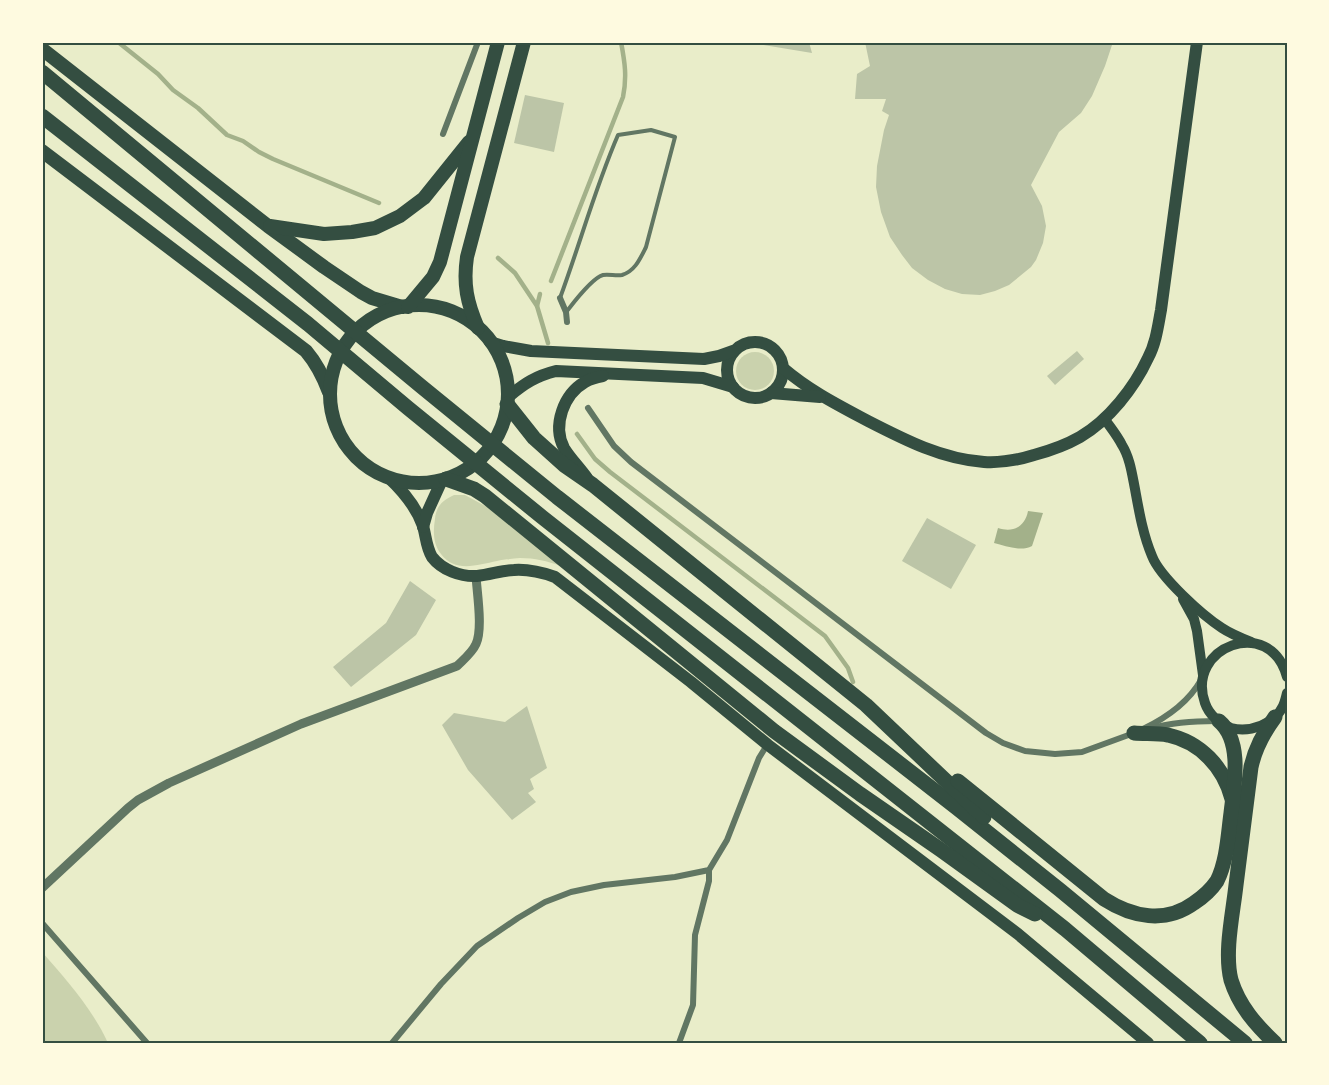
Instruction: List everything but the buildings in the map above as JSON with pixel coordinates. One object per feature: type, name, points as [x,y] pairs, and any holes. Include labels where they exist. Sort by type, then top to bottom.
[{"type":"highway","points":[[406,307],[433,277],[440,262],[498,42]]},
{"type":"highway","points":[[478,328],[470,310],[466,289],[467,257],[524,42]]},
{"type":"highway","points":[[42,49],[268,226],[361,292],[372,298],[406,307]]},
{"type":"highway","points":[[42,72],[548,490],[957,808],[1245,1043]]},
{"type":"highway","points":[[42,116],[308,324],[542,517],[1065,929],[1200,1043]]},
{"type":"highway","points":[[268,226],[324,234],[375,228],[400,216],[424,198],[472,138]]},
{"type":"highway","points":[[42,151],[306,351],[322,374],[330,396]]},
{"type":"highway","points":[[406,307],[436,307],[458,315],[478,328],[498,354],[505,371],[508,400],[497,437],[483,456],[464,471],[444,479],[419,483],[395,480],[377,473],[362,463],[348,449],[338,433],[332,415],[330,396],[332,377],[347,342],[375,317],[393,309],[406,307]]},
{"type":"highway","points":[[508,400],[534,438],[564,465],[866,705],[1090,888],[1113,905],[1128,912],[1154,917],[1170,915],[1189,907],[1210,890],[1220,874],[1226,853],[1235,782],[1234,755],[1227,729],[1219,721]]},
{"type":"highway","points":[[444,479],[485,495],[774,731],[1017,905],[1065,929]]},
{"type":"highway","points":[[866,705],[1060,890]]},
{"type":"highway","points":[[1275,1043],[1254,1023],[1236,995],[1229,958],[1251,767],[1264,735],[1276,716]]},
{"type":"highway","points":[[1134,733],[1166,735],[1200,749],[1208,755],[1221,773],[1230,792],[1232,805]]},
{"type":"main road","points":[[783,368],[821,397],[939,454],[986,462],[1025,458],[1080,437],[1104,418],[1121,400],[1149,357],[1155,339],[1161,310],[1197,42]]},
{"type":"main road","points":[[490,342],[531,351],[704,359],[733,351],[744,344],[763,342],[775,349],[783,368],[779,384],[771,393],[754,398],[742,395],[733,387],[726,369],[733,351]]},
{"type":"main road","points":[[508,400],[524,384],[539,375],[556,370],[704,378],[733,387]]},
{"type":"main road","points":[[592,485],[564,447],[560,432],[561,415],[572,393],[586,381],[610,373]]},
{"type":"main road","points":[[771,393],[821,397]]},
{"type":"main road","points":[[1104,418],[1127,454],[1139,511],[1153,558],[1165,576],[1204,615],[1219,626],[1287,660]]},
{"type":"main road","points":[[388,477],[409,498],[423,527],[430,554],[438,564],[454,573],[476,576],[512,570],[535,570],[555,577],[768,744],[1018,934],[1148,1043]]},
{"type":"main road","points":[[423,527],[444,479]]},
{"type":"main road","points":[[1178,590],[1194,619],[1197,631],[1203,676],[1202,691],[1206,706],[1219,721],[1230,727],[1248,729],[1260,726],[1287,706]]},
{"type":"main road","points":[[1203,676],[1210,661],[1221,651],[1235,644],[1251,642]]},
{"type":"main road","points":[[1272,651],[1282,663],[1287,676]]},
{"type":"main road","points":[[1276,716],[1284,706],[1287,693]]},
{"type":"street","points":[[443,134],[477,42]]},
{"type":"street","points":[[560,298],[566,312],[567,322]]},
{"type":"street","points":[[588,408],[614,446],[631,462],[986,733],[1003,743],[1025,751],[1055,754],[1082,752],[1166,724],[1186,721],[1219,721]]},
{"type":"street","points":[[42,888],[128,808],[169,783],[301,724],[457,666],[469,656],[477,643],[479,628],[476,576]]},
{"type":"street","points":[[1134,733],[1170,713],[1191,694],[1203,676]]},
{"type":"street","points":[[679,1043],[693,1005],[695,935],[709,881],[709,870],[726,840],[759,758],[768,744]]},
{"type":"street","points":[[392,1043],[441,984],[477,946],[545,902],[571,892],[604,885],[675,877],[709,870]]},
{"type":"street","points":[[42,923],[147,1043]]},
{"type":"lane","points":[[560,298],[618,135],[651,130],[675,137],[646,248],[639,261],[632,269],[621,275],[601,275],[581,292],[566,312]]},
{"type":"shaded area","points":[[755,352],[769,357],[774,371],[769,385],[755,390],[741,385],[736,371],[741,357]]},
{"type":"shaded area","points":[[454,495],[465,495],[487,507],[561,566],[525,558],[467,566],[453,564],[441,554],[436,546],[434,524],[443,501]]},
{"type":"shaded area","points":[[1028,511],[1043,513],[1032,546],[1018,548],[994,543],[998,528],[1009,530],[1018,527],[1024,521]]},
{"type":"shaded area","points":[[42,952],[87,1007],[108,1043],[42,1043]]},
{"type":"waterway","points":[[118,42],[227,135],[243,141],[273,159],[379,203]]},
{"type":"waterway","points":[[551,281],[623,97],[625,70],[621,42]]},
{"type":"waterway","points":[[498,258],[515,273],[537,306],[548,343]]},
{"type":"waterway","points":[[537,306],[540,294]]},
{"type":"waterway","points":[[577,434],[595,459],[610,472],[825,636],[848,668],[853,682]]}]
